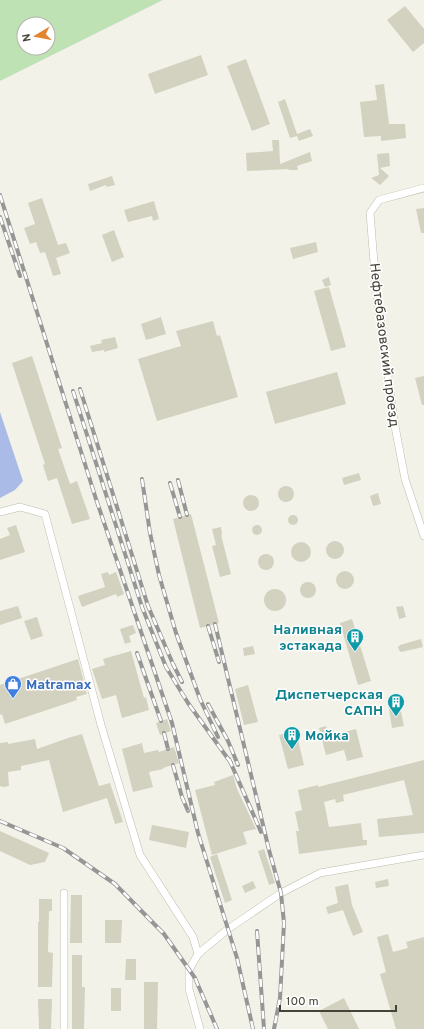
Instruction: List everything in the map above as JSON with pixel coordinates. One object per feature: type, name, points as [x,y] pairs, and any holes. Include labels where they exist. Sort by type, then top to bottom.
[{"type":"street","name":"Нефтебазовский проезд","points":[[424,188],[379,200],[370,214],[376,288],[394,421],[405,479],[424,536]]},
{"type":"street","points":[[0,512],[20,507],[45,514],[101,725],[140,855],[192,937],[198,954]]},
{"type":"street","points":[[200,1029],[189,989],[189,970],[198,954],[228,929],[281,893],[320,873],[424,855]]},
{"type":"street","points":[[64,893],[64,1029]]},
{"type":"green space","points":[[0,0],[163,0],[56,53],[56,16],[16,16],[16,56],[50,56],[0,81]]},
{"type":"water","points":[[0,412],[23,481],[15,490],[0,498]]},
{"type":"building","points":[[405,6],[424,29],[424,43],[413,52],[387,20]]},
{"type":"building","points":[[201,55],[208,75],[155,94],[148,74]]},
{"type":"building","points":[[246,59],[270,124],[252,131],[227,66]]},
{"type":"building","points":[[384,84],[389,124],[405,124],[406,138],[381,141],[381,136],[364,137],[360,102],[377,100],[375,85]]},
{"type":"building","points":[[285,99],[297,134],[310,129],[313,136],[299,141],[297,136],[290,138],[278,102]]},
{"type":"building","points":[[272,140],[279,140],[280,164],[310,152],[312,161],[297,166],[298,170],[247,171],[246,153],[273,151]]},
{"type":"building","points":[[389,153],[390,166],[380,168],[389,176],[380,185],[371,178],[379,175],[377,154]]},
{"type":"building","points":[[112,176],[115,185],[107,187],[106,185],[90,191],[88,184]]},
{"type":"building","points":[[42,198],[58,245],[66,243],[70,253],[56,258],[61,274],[53,276],[45,252],[40,253],[36,242],[30,244],[24,228],[35,224],[28,203]]},
{"type":"building","points":[[154,201],[159,219],[153,221],[152,216],[128,222],[124,210]]},
{"type":"building","points":[[424,208],[424,233],[421,233],[416,209]]},
{"type":"building","points":[[114,230],[124,257],[112,262],[102,235]]},
{"type":"building","points":[[316,242],[318,252],[293,259],[290,248]]},
{"type":"building","points":[[329,277],[331,285],[325,287],[322,280]]},
{"type":"building","points":[[329,287],[346,347],[331,351],[314,291]]},
{"type":"building","points":[[161,317],[166,334],[146,340],[141,324]]},
{"type":"building","points":[[213,321],[217,336],[220,335],[238,397],[157,421],[138,359],[181,346],[176,331]]},
{"type":"building","points":[[115,337],[118,348],[104,352],[104,350],[92,352],[90,346],[102,343],[101,340]]},
{"type":"building","points":[[32,356],[62,448],[58,449],[70,484],[77,481],[90,519],[72,524],[57,478],[48,481],[43,465],[45,464],[12,363]]},
{"type":"building","points":[[337,372],[346,404],[275,424],[266,392]]},
{"type":"building","points":[[424,376],[424,405],[422,405],[415,378]]},
{"type":"building","points":[[359,473],[361,480],[344,485],[342,478]]},
{"type":"building","points":[[286,486],[293,491],[294,494],[289,501],[286,502],[279,497],[278,494],[283,487]]},
{"type":"building","points":[[378,493],[381,504],[373,506],[370,496]]},
{"type":"building","points":[[251,495],[258,500],[259,503],[254,510],[251,511],[244,506],[243,503],[248,496]]},
{"type":"building","points":[[191,514],[219,623],[200,628],[173,519]]},
{"type":"building","points":[[291,515],[295,515],[297,516],[297,524],[291,525],[288,522],[288,518]]},
{"type":"building","points":[[16,525],[25,552],[0,560],[0,539],[10,535],[7,528]]},
{"type":"building","points":[[255,525],[259,525],[261,526],[261,534],[255,535],[252,532],[252,528]]},
{"type":"building","points":[[221,527],[221,535],[231,574],[220,577],[212,546],[216,545],[212,529]]},
{"type":"building","points":[[335,541],[341,544],[344,550],[341,556],[335,559],[329,556],[326,550],[329,544]]},
{"type":"building","points":[[301,542],[308,545],[311,552],[308,559],[301,562],[294,559],[291,552],[294,545]]},
{"type":"building","points":[[266,554],[272,556],[274,562],[272,568],[266,570],[260,568],[258,562],[260,556]]},
{"type":"building","points":[[345,571],[351,574],[354,580],[351,586],[345,589],[339,586],[336,580],[339,574]]},
{"type":"building","points":[[108,572],[109,575],[116,572],[124,594],[117,597],[116,594],[82,607],[78,596],[105,587],[101,574]]},
{"type":"building","points":[[305,582],[311,582],[316,587],[314,596],[311,598],[305,598],[300,593],[300,587]]},
{"type":"building","points":[[275,589],[279,590],[285,596],[285,604],[279,610],[275,611],[271,610],[265,604],[264,600],[265,596],[271,590]]},
{"type":"building","points":[[18,606],[22,618],[0,625],[0,611]]},
{"type":"building","points":[[403,606],[406,617],[399,619],[396,607]]},
{"type":"building","points":[[37,617],[43,636],[31,640],[24,621]]},
{"type":"building","name":"Наливная эстакада","points":[[352,619],[371,681],[358,685],[340,623]]},
{"type":"building","points":[[133,625],[136,633],[129,636],[131,642],[125,644],[120,629]]},
{"type":"building","points":[[421,639],[423,647],[401,652],[399,650],[398,647],[400,645]]},
{"type":"building","points":[[253,646],[255,654],[244,656],[243,648]]},
{"type":"building","points":[[131,651],[144,698],[146,697],[149,710],[122,718],[116,695],[102,699],[92,669],[105,665],[103,659]]},
{"type":"building","points":[[78,659],[87,694],[76,697],[77,700],[5,724],[2,714],[0,715],[0,685]]},
{"type":"building","points":[[248,685],[258,722],[244,725],[235,689]]},
{"type":"building","name":"Диспетчерская САПН","points":[[400,707],[404,726],[392,728],[389,709]]},
{"type":"building","points":[[167,719],[171,731],[160,735],[156,723]]},
{"type":"building","points":[[326,726],[329,736],[356,729],[363,757],[347,761],[344,750],[326,755],[319,728]]},
{"type":"building","name":"Мойка","points":[[296,731],[304,765],[288,769],[279,735]]},
{"type":"building","points":[[82,734],[99,786],[110,783],[123,822],[115,824],[107,798],[63,812],[49,760],[21,766],[21,770],[8,772],[9,786],[0,786],[0,743],[8,742],[8,744],[35,739],[37,749]]},
{"type":"building","points":[[142,743],[144,753],[158,750],[159,752],[174,747],[179,763],[149,772],[153,787],[133,792],[122,749]]},
{"type":"building","points":[[424,760],[424,833],[379,837],[377,819],[413,815],[404,780],[343,795],[344,801],[336,803],[335,799],[324,802],[329,827],[361,823],[363,840],[367,840],[367,845],[299,854],[296,831],[299,831],[295,812],[302,810],[298,790],[318,785],[318,787]]},
{"type":"building","points":[[233,775],[237,789],[256,829],[243,832],[247,844],[212,855],[195,790],[215,785],[214,782]]},
{"type":"building","points":[[152,825],[189,832],[186,848],[149,840]]},
{"type":"building","points":[[0,831],[49,853],[45,862],[30,865],[0,851]]},
{"type":"building","points":[[264,849],[275,883],[269,885],[258,851]]},
{"type":"building","points":[[217,854],[232,900],[225,903],[210,857]]},
{"type":"building","points":[[388,879],[389,886],[376,888],[375,882]]},
{"type":"building","points":[[253,881],[256,888],[245,893],[242,886]]},
{"type":"building","points":[[348,884],[352,905],[363,932],[353,936],[343,910],[328,914],[326,907],[338,903],[335,887]]},
{"type":"building","points":[[71,895],[82,895],[82,943],[70,943]]},
{"type":"building","points":[[39,899],[52,899],[52,911],[49,911],[48,952],[53,953],[52,987],[38,987]]},
{"type":"building","points":[[105,920],[122,920],[121,943],[105,943]]},
{"type":"building","points":[[388,934],[393,952],[408,948],[406,942],[424,937],[424,1029],[396,1029],[380,974],[386,972],[377,937]]},
{"type":"building","points":[[72,955],[82,955],[82,987],[85,987],[84,1029],[72,1029]]},
{"type":"building","points":[[126,959],[136,959],[136,980],[125,980]]},
{"type":"building","points":[[144,982],[158,982],[157,1029],[144,1029]]},
{"type":"building","points":[[111,988],[121,988],[121,1011],[111,1011]]},
{"type":"building","points":[[344,998],[359,1029],[328,1029],[319,1011]]},
{"type":"building","points":[[38,999],[52,999],[51,1029],[39,1029]]},
{"type":"railway","points":[[0,195],[96,499],[172,723],[198,833],[237,958],[253,1029]]},
{"type":"railway","points":[[0,217],[20,276]]},
{"type":"railway","points":[[80,389],[148,606],[182,682]]},
{"type":"railway","points":[[73,391],[142,607],[166,667],[188,703],[231,763]]},
{"type":"railway","points":[[142,479],[150,533],[159,575],[176,633],[200,699],[218,737]]},
{"type":"railway","points":[[178,480],[187,515]]},
{"type":"railway","points":[[170,483],[180,517]]},
{"type":"railway","points":[[215,624],[269,850],[281,893],[284,923],[280,998],[274,1029]]},
{"type":"railway","points":[[208,626],[219,662]]},
{"type":"railway","points":[[137,653],[161,721]]},
{"type":"railway","points":[[208,704],[228,741],[238,765]]},
{"type":"railway","points":[[164,733],[168,749]]},
{"type":"railway","points":[[229,759],[261,832]]},
{"type":"railway","points":[[173,765],[182,797],[188,811]]},
{"type":"railway","points":[[0,821],[63,848],[115,884],[164,934],[195,978],[217,1029]]},
{"type":"railway","points":[[257,931],[264,1029]]},
{"type":"place","name":"Наливная эстакада","points":[[355,652]]},
{"type":"place","name":"Matramax","points":[[13,699]]},
{"type":"place","name":"Диспетчерская САПН","points":[[396,717]]},
{"type":"place","name":"Мойка","points":[[292,750]]}]
